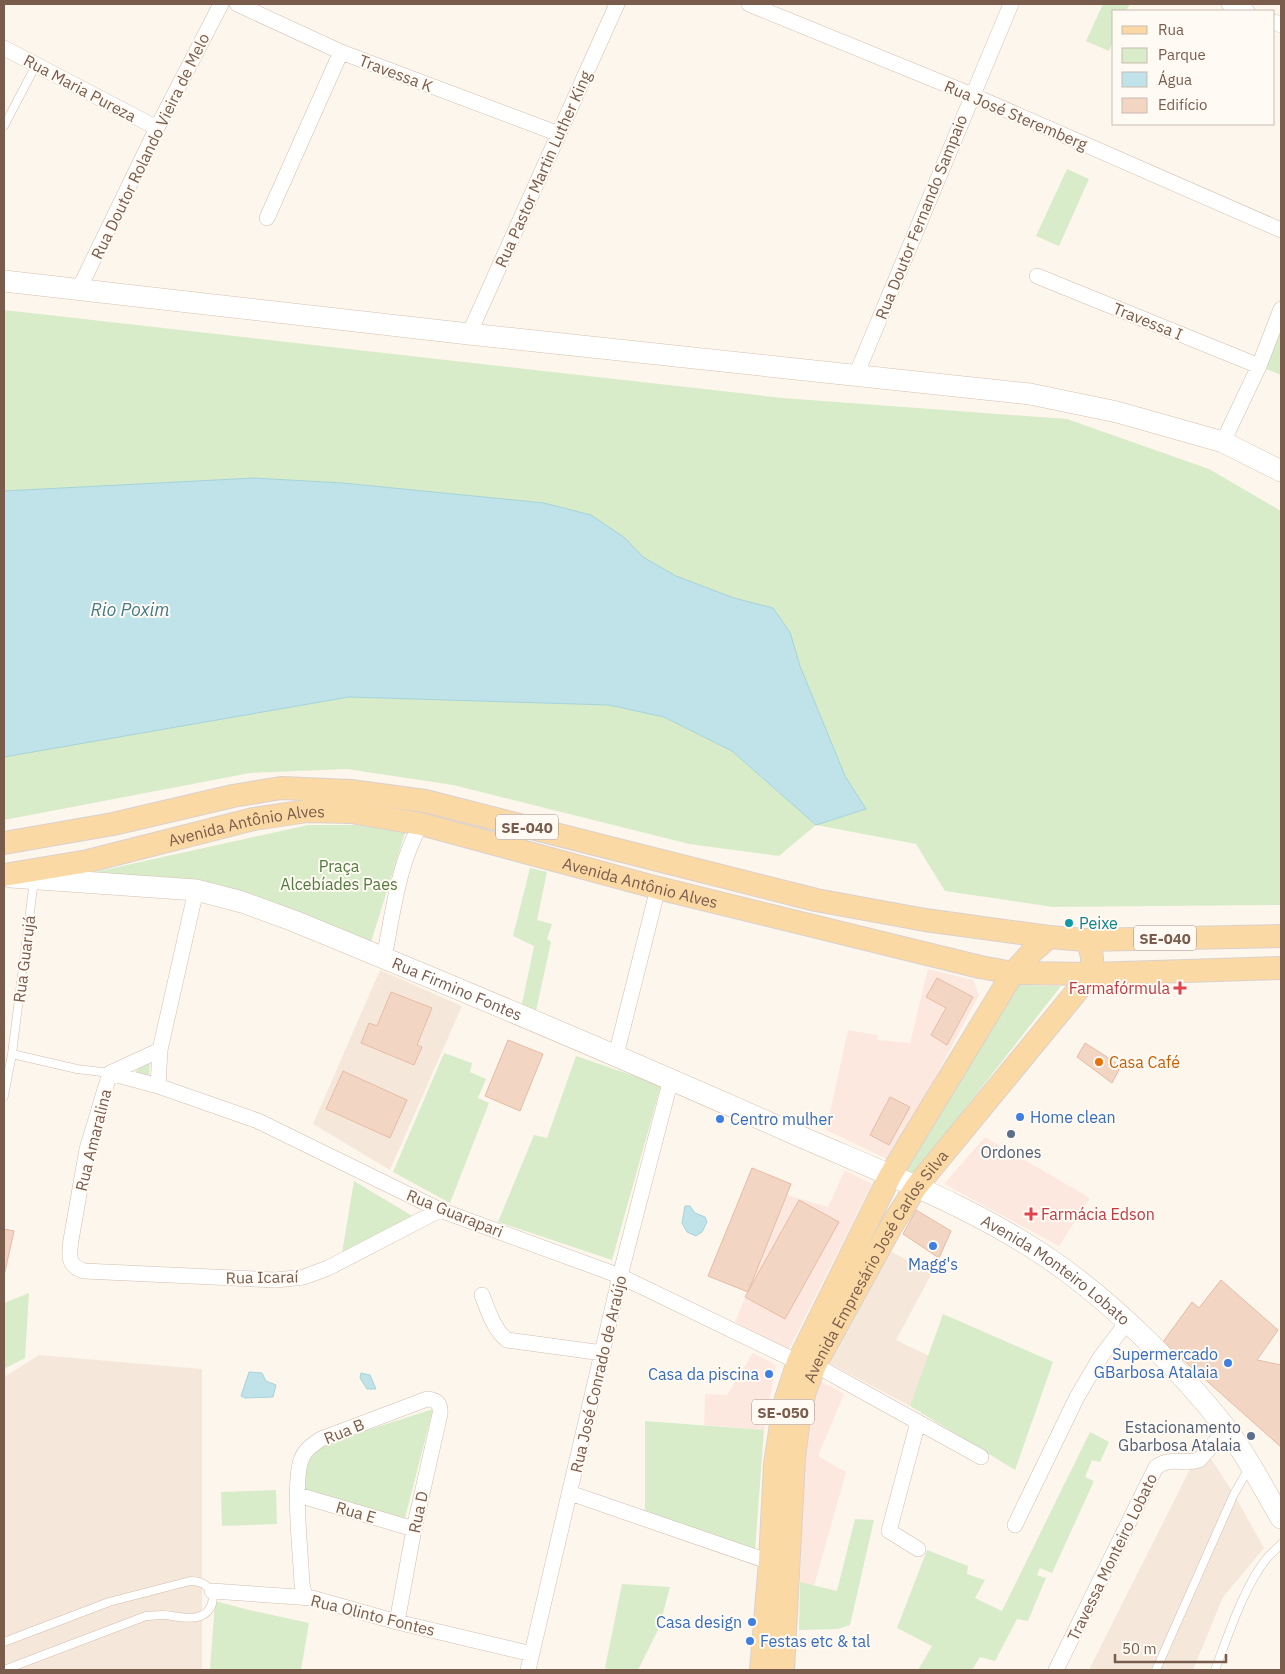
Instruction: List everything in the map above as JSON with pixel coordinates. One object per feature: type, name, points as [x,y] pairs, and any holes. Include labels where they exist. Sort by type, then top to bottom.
[{"type":"main road","name":"Avenida Antônio Alves","points":[[4,843],[113,824],[233,796],[281,788],[351,791],[425,801],[816,900],[924,920],[1085,940],[1281,936]]},
{"type":"main road","name":"Avenida Antônio Alves","points":[[4,876],[88,861],[254,819],[307,812],[352,812],[421,824],[658,888],[980,967],[1012,973],[1091,974],[1281,968]]},
{"type":"main road","name":"Avenida Empresário José Carlos Silva","points":[[760,1667],[770,1562],[775,1464],[784,1405],[806,1363],[890,1176],[1012,973],[1049,937]]},
{"type":"main road","points":[[1085,940],[1090,946],[1092,954],[1091,974]]},
{"type":"main road","name":"Avenida Empresário José Carlos Silva","points":[[783,1670],[794,1458],[805,1390],[806,1363],[916,1187],[1091,974]]},
{"type":"street","name":"Rua Doutor Rolando Vieira de Melo","points":[[79,289],[220,4]]},
{"type":"street","name":"Travessa K","points":[[237,4],[341,52],[559,134]]},
{"type":"street","name":"Rua Pastor Martin Luther King","points":[[469,334],[617,4]]},
{"type":"street","name":"Rua José Steremberg","points":[[749,4],[972,95],[1281,230]]},
{"type":"street","name":"Rua Doutor Fernando Sampaio","points":[[856,375],[1011,4]]},
{"type":"street","points":[[1230,4],[1245,10]]},
{"type":"street","name":"Rua Maria Pureza","points":[[4,48],[157,128]]},
{"type":"street","points":[[267,218],[341,52]]},
{"type":"street","name":"Travessa I","points":[[1037,276],[1259,366]]},
{"type":"street","points":[[4,281],[469,334],[1030,394],[1117,412],[1224,442],[1281,471]]},
{"type":"street","points":[[1224,442],[1259,366],[1281,309]]},
{"type":"street","points":[[384,958],[406,858],[413,837],[421,824]]},
{"type":"street","name":"Rua Firmino Fontes","points":[[4,876],[34,880],[196,890],[242,902],[294,921],[616,1055],[890,1176]]},
{"type":"street","points":[[616,1055],[658,888]]},
{"type":"street","points":[[158,1086],[160,1050],[196,890]]},
{"type":"street","name":"Rua Amaralina","points":[[71,1262],[69,1253],[70,1240],[87,1149],[110,1072],[160,1050]]},
{"type":"street","name":"Rua Guarapari","points":[[110,1072],[258,1120],[440,1210],[620,1276],[806,1363],[981,1457]]},
{"type":"street","name":"Rua José Conrado de Araújo","points":[[528,1670],[620,1276],[671,1079]]},
{"type":"street","name":"Avenida Monteiro Lobato","points":[[890,1176],[1013,1235],[1068,1272],[1127,1322],[1174,1368],[1226,1429],[1281,1518]]},
{"type":"street","name":"Rua Icaraí","points":[[71,1262],[76,1269],[84,1271],[276,1280],[304,1277],[328,1268],[440,1210]]},
{"type":"street","points":[[482,1295],[496,1327],[507,1340],[603,1353]]},
{"type":"street","points":[[1015,1525],[1078,1397],[1100,1358],[1127,1322]]},
{"type":"street","name":"Rua B","points":[[305,1597],[302,1584],[298,1495],[299,1464],[302,1456],[321,1439],[427,1399],[439,1403]]},
{"type":"street","name":"Rua D","points":[[397,1622],[414,1529],[440,1414],[439,1403]]},
{"type":"street","points":[[918,1422],[890,1531],[918,1549]]},
{"type":"street","name":"Travessa Monteiro Lobato","points":[[1056,1670],[1156,1467],[1163,1462],[1171,1460],[1193,1462],[1198,1460],[1226,1429]]},
{"type":"street","points":[[570,1493],[770,1562]]},
{"type":"street","name":"Rua E","points":[[298,1495],[414,1529]]},
{"type":"street","name":"Rua Olinto Fontes","points":[[212,1591],[312,1598],[397,1622],[532,1654]]},
{"type":"lane","points":[[4,126],[36,65]]},
{"type":"lane","name":"Rua Guarujá","points":[[4,1096],[12,1054],[34,880]]},
{"type":"lane","points":[[12,1054],[77,1069],[110,1072]]},
{"type":"lane","points":[[1156,1670],[1234,1494],[1250,1466]]},
{"type":"lane","points":[[1215,1670],[1234,1620],[1253,1580],[1267,1558],[1281,1544]]},
{"type":"lane","points":[[4,1642],[109,1602],[190,1581],[199,1581],[208,1585],[212,1591],[212,1602],[208,1611],[198,1617],[146,1616],[4,1670]]},
{"type":"shaded area","points":[[928,969],[973,980],[979,995],[891,1161],[826,1130],[848,1030],[877,1035],[878,1040],[910,1043]]},
{"type":"shaded area","points":[[380,970],[462,1006],[390,1170],[313,1124]]},
{"type":"shaded area","points":[[985,1137],[1090,1198],[1059,1246],[944,1184]]},
{"type":"shaded area","points":[[845,1170],[872,1184],[788,1351],[735,1322],[787,1195],[828,1207]]},
{"type":"shaded area","points":[[888,1250],[932,1273],[896,1340],[929,1356],[910,1406],[827,1362]]},
{"type":"shaded area","points":[[753,1353],[776,1365],[764,1430],[704,1425],[705,1394],[727,1395]]},
{"type":"shaded area","points":[[39,1355],[202,1369],[202,1670],[4,1670],[4,1377]]},
{"type":"shaded area","points":[[819,1380],[844,1394],[818,1456],[846,1472],[814,1586],[800,1582],[805,1457]]},
{"type":"shaded area","points":[[1202,1445],[1234,1494],[1264,1548],[1223,1597],[1193,1670],[1089,1670]]},
{"type":"green space","points":[[1103,4],[1130,4],[1127,10],[1112,10],[1112,44],[1109,51],[1086,41]]},
{"type":"green space","points":[[1067,169],[1089,179],[1059,246],[1036,236]]},
{"type":"green space","points":[[4,310],[783,398],[1067,419],[1209,469],[1281,511],[1281,905],[1053,907],[945,891],[916,844],[816,825],[866,809],[845,776],[800,666],[790,632],[773,608],[734,598],[676,576],[643,557],[625,538],[544,503],[343,483],[254,478],[4,491]]},
{"type":"green space","points":[[1281,328],[1281,375],[1264,368]]},
{"type":"green space","points":[[349,697],[609,705],[664,717],[732,751],[816,825],[779,856],[689,844],[453,785],[347,769],[250,773],[4,820],[4,757]]},
{"type":"green space","name":"Praça Alcebíades Paes","points":[[308,825],[356,825],[405,833],[371,942],[268,903],[63,879]]},
{"type":"green space","points":[[530,868],[547,872],[537,920],[552,924],[547,939],[551,942],[536,1011],[522,1004],[534,946],[513,936]]},
{"type":"green space","points":[[1016,985],[1061,986],[910,1179],[900,1174]]},
{"type":"green space","points":[[444,1053],[472,1063],[470,1072],[486,1079],[478,1098],[489,1103],[450,1203],[393,1172]]},
{"type":"green space","points":[[576,1056],[661,1085],[612,1260],[498,1222],[534,1135],[547,1138]]},
{"type":"green space","points":[[150,1059],[149,1078],[132,1074]]},
{"type":"green space","points":[[354,1181],[414,1217],[342,1253]]},
{"type":"green space","points":[[29,1293],[25,1358],[4,1369],[4,1303]]},
{"type":"green space","points":[[943,1314],[1053,1362],[1015,1470],[910,1406]]},
{"type":"green space","points":[[433,1409],[405,1518],[300,1490],[303,1451]]},
{"type":"green space","points":[[645,1421],[764,1430],[755,1551],[645,1512]]},
{"type":"green space","points":[[1090,1432],[1109,1442],[1100,1462],[1092,1460],[1085,1477],[1094,1481],[1052,1573],[1040,1568],[1037,1575],[1046,1578],[1028,1621],[1017,1619],[995,1661],[980,1657],[972,1670],[918,1670],[932,1646],[897,1628],[927,1550],[968,1566],[967,1574],[985,1580],[975,1598],[1002,1611]]},
{"type":"green space","points":[[276,1490],[277,1524],[222,1526],[221,1492]]},
{"type":"green space","points":[[855,1519],[874,1520],[850,1625],[838,1629],[799,1630],[800,1582],[837,1591]]},
{"type":"green space","points":[[622,1584],[670,1587],[659,1628],[638,1670],[613,1670],[605,1668]]},
{"type":"green space","points":[[215,1601],[309,1623],[301,1670],[210,1670]]},
{"type":"water","name":"Rio Poxim","points":[[254,478],[343,483],[544,503],[591,515],[625,538],[643,557],[676,576],[734,598],[773,608],[790,632],[800,666],[845,776],[866,809],[816,825],[732,751],[664,717],[609,705],[349,697],[4,757],[4,491]]},
{"type":"water","points":[[685,1206],[690,1206],[695,1213],[705,1217],[707,1222],[702,1232],[696,1236],[687,1232],[682,1223]]},
{"type":"water","points":[[249,1372],[262,1373],[266,1381],[276,1385],[273,1397],[245,1398],[241,1396]]},
{"type":"water","points":[[361,1373],[370,1375],[376,1389],[367,1389],[360,1378]]},
{"type":"building","points":[[937,978],[973,997],[947,1045],[931,1035],[946,1008],[926,997]]},
{"type":"building","points":[[391,992],[432,1008],[417,1045],[422,1047],[414,1065],[361,1043],[369,1023],[377,1026]]},
{"type":"building","points":[[508,1040],[543,1054],[520,1111],[485,1096]]},
{"type":"building","name":"Casa Café","points":[[1085,1043],[1121,1066],[1112,1083],[1077,1057]]},
{"type":"building","points":[[343,1071],[407,1100],[390,1138],[326,1109]]},
{"type":"building","points":[[890,1097],[910,1107],[889,1145],[870,1135]]},
{"type":"building","points":[[752,1168],[791,1184],[748,1292],[708,1276]]},
{"type":"building","points":[[799,1200],[839,1222],[785,1319],[745,1297]]},
{"type":"building","name":"Magg's","points":[[916,1210],[951,1231],[939,1258],[903,1234]]},
{"type":"building","points":[[4,1229],[14,1231],[4,1276]]},
{"type":"building","name":"Supermercado GBarbosa Atalaia","points":[[1221,1280],[1278,1330],[1257,1360],[1281,1365],[1281,1447],[1163,1342],[1192,1302],[1199,1308]]},
{"type":"place","name":"Peixe","points":[[1069,923]]},
{"type":"place","name":"Farmafórmula","points":[[1180,988]]},
{"type":"place","name":"Casa Café","points":[[1099,1062]]},
{"type":"place","name":"Home clean","points":[[1020,1117]]},
{"type":"place","name":"Centro mulher","points":[[720,1119]]},
{"type":"place","name":"Ordones","points":[[1011,1134]]},
{"type":"place","name":"Farmácia Edson","points":[[1031,1214]]},
{"type":"place","name":"Magg's","points":[[933,1246]]},
{"type":"place","name":"Supermercado GBarbosa Atalaia","points":[[1228,1363]]},
{"type":"place","name":"Casa da piscina","points":[[769,1374]]},
{"type":"place","name":"Estacionamento Gbarbosa Atalaia","points":[[1251,1436]]},
{"type":"place","name":"Casa design","points":[[752,1622]]},
{"type":"place","name":"Festas etc & tal","points":[[750,1641]]}]
